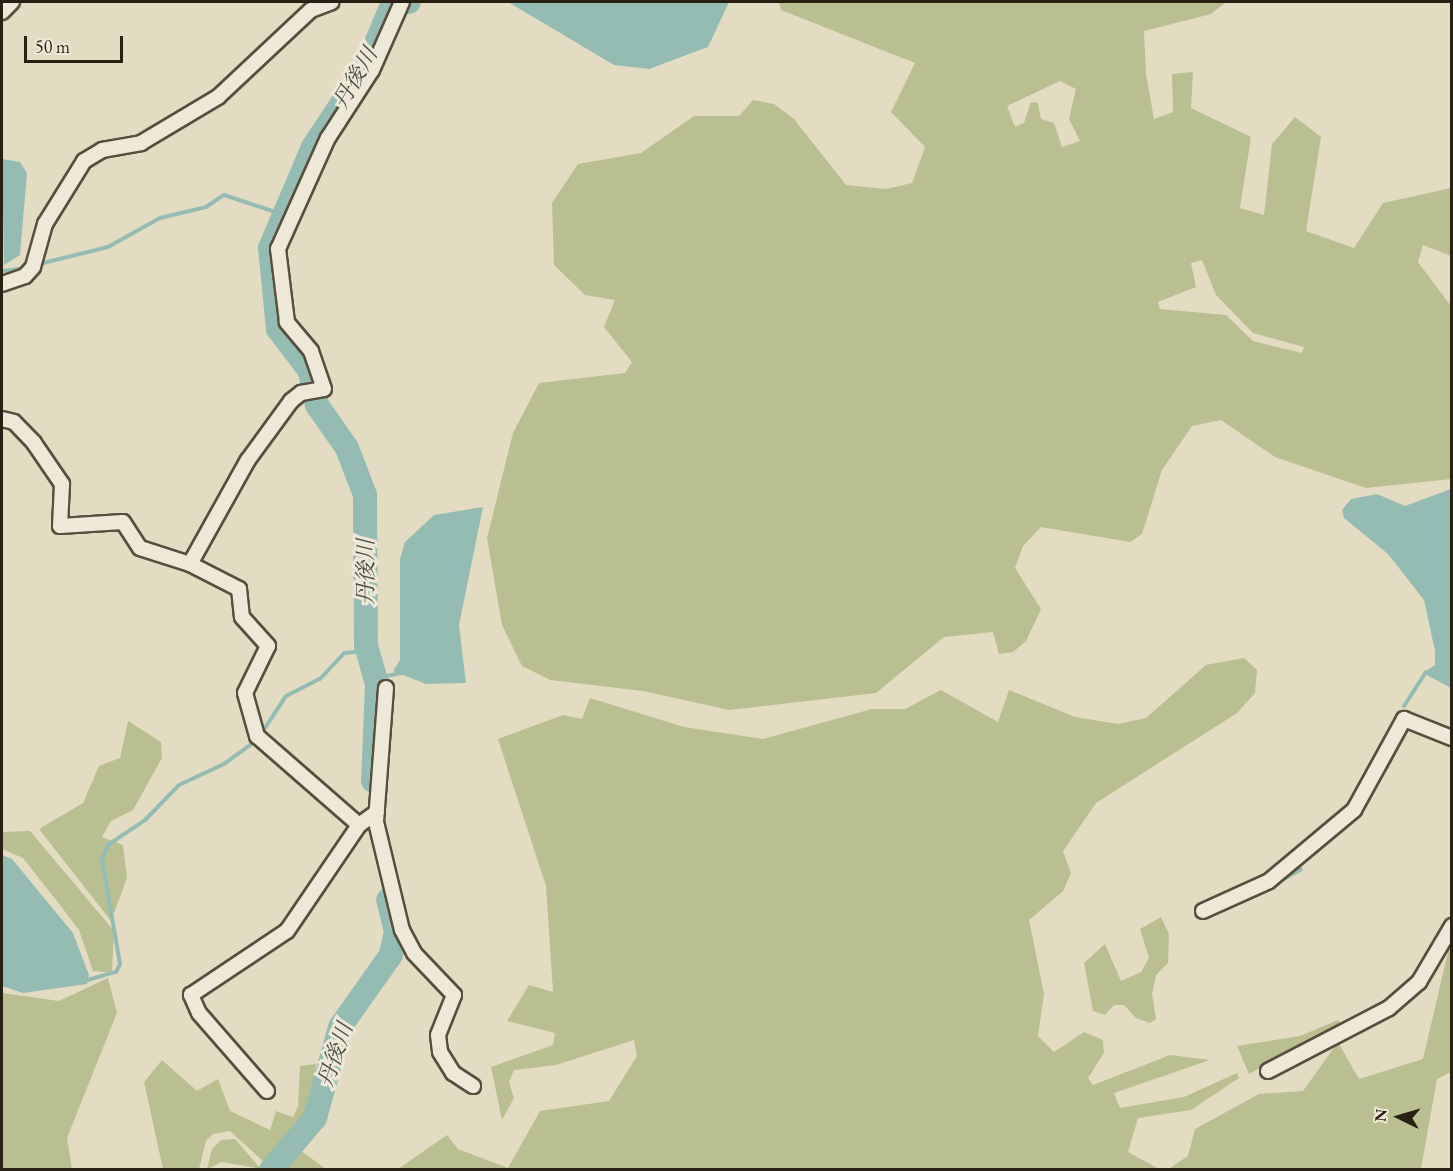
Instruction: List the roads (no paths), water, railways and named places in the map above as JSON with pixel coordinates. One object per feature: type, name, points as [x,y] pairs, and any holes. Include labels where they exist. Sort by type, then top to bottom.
[{"type":"street","points":[[2,12],[12,2]]},
{"type":"street","points":[[2,284],[33,267],[45,224],[84,160],[102,150],[141,143],[218,97],[242,80],[311,10],[332,2]]},
{"type":"street","points":[[190,564],[248,460],[291,401],[324,389],[319,365],[287,322],[278,249],[328,138],[372,70],[402,4]]},
{"type":"street","points":[[2,419],[27,436],[62,484],[60,526],[123,522],[140,548],[190,564],[239,589],[242,617],[266,638],[267,654],[245,693],[259,738],[369,817]]},
{"type":"street","points":[[386,688],[369,817],[402,930],[414,953],[454,995],[438,1035],[440,1052],[453,1073],[473,1086]]},
{"type":"street","points":[[1203,911],[1269,881],[1354,810],[1404,719],[1452,738]]},
{"type":"street","points":[[267,1091],[199,1013],[191,995],[287,931],[369,817]]},
{"type":"street","points":[[1268,1071],[1389,1008],[1419,982],[1452,926]]},
{"type":"water","points":[[508,2],[729,2],[708,47],[649,69],[614,65]]},
{"type":"water","points":[[2,159],[20,162],[27,173],[20,255],[4,265]]},
{"type":"water","points":[[1452,489],[1451,688],[1423,673],[1435,665],[1435,651],[1424,600],[1388,554],[1344,518],[1342,510],[1351,499],[1377,494],[1405,506]]},
{"type":"water","points":[[483,507],[459,625],[466,683],[426,684],[393,671],[400,660],[400,559],[405,542],[434,515]]},
{"type":"water","points":[[2,855],[12,859],[73,933],[89,975],[87,984],[23,993],[2,986]]},
{"type":"waterway","name":"丹後川","points":[[373,781],[377,684],[366,646],[365,495],[347,448],[317,405],[310,371],[278,329],[270,248],[313,147],[366,67],[392,5],[409,2]]},
{"type":"waterway","points":[[39,264],[108,247],[160,218],[206,207],[224,195],[284,215]]},
{"type":"waterway","points":[[2,271],[25,268]]},
{"type":"waterway","points":[[261,734],[286,696],[320,679],[344,653],[367,651]]},
{"type":"waterway","points":[[376,678],[407,672]]},
{"type":"waterway","points":[[1404,706],[1426,672]]},
{"type":"waterway","points":[[1387,767],[1402,737]]},
{"type":"waterway","points":[[84,981],[116,972],[120,964],[102,859],[108,845],[145,820],[179,785],[224,764],[257,740]]},
{"type":"waterway","points":[[1278,882],[1301,869]]},
{"type":"waterway","name":"丹後川","points":[[271,1170],[315,1118],[340,1027],[391,955],[396,931],[388,900]]}]
